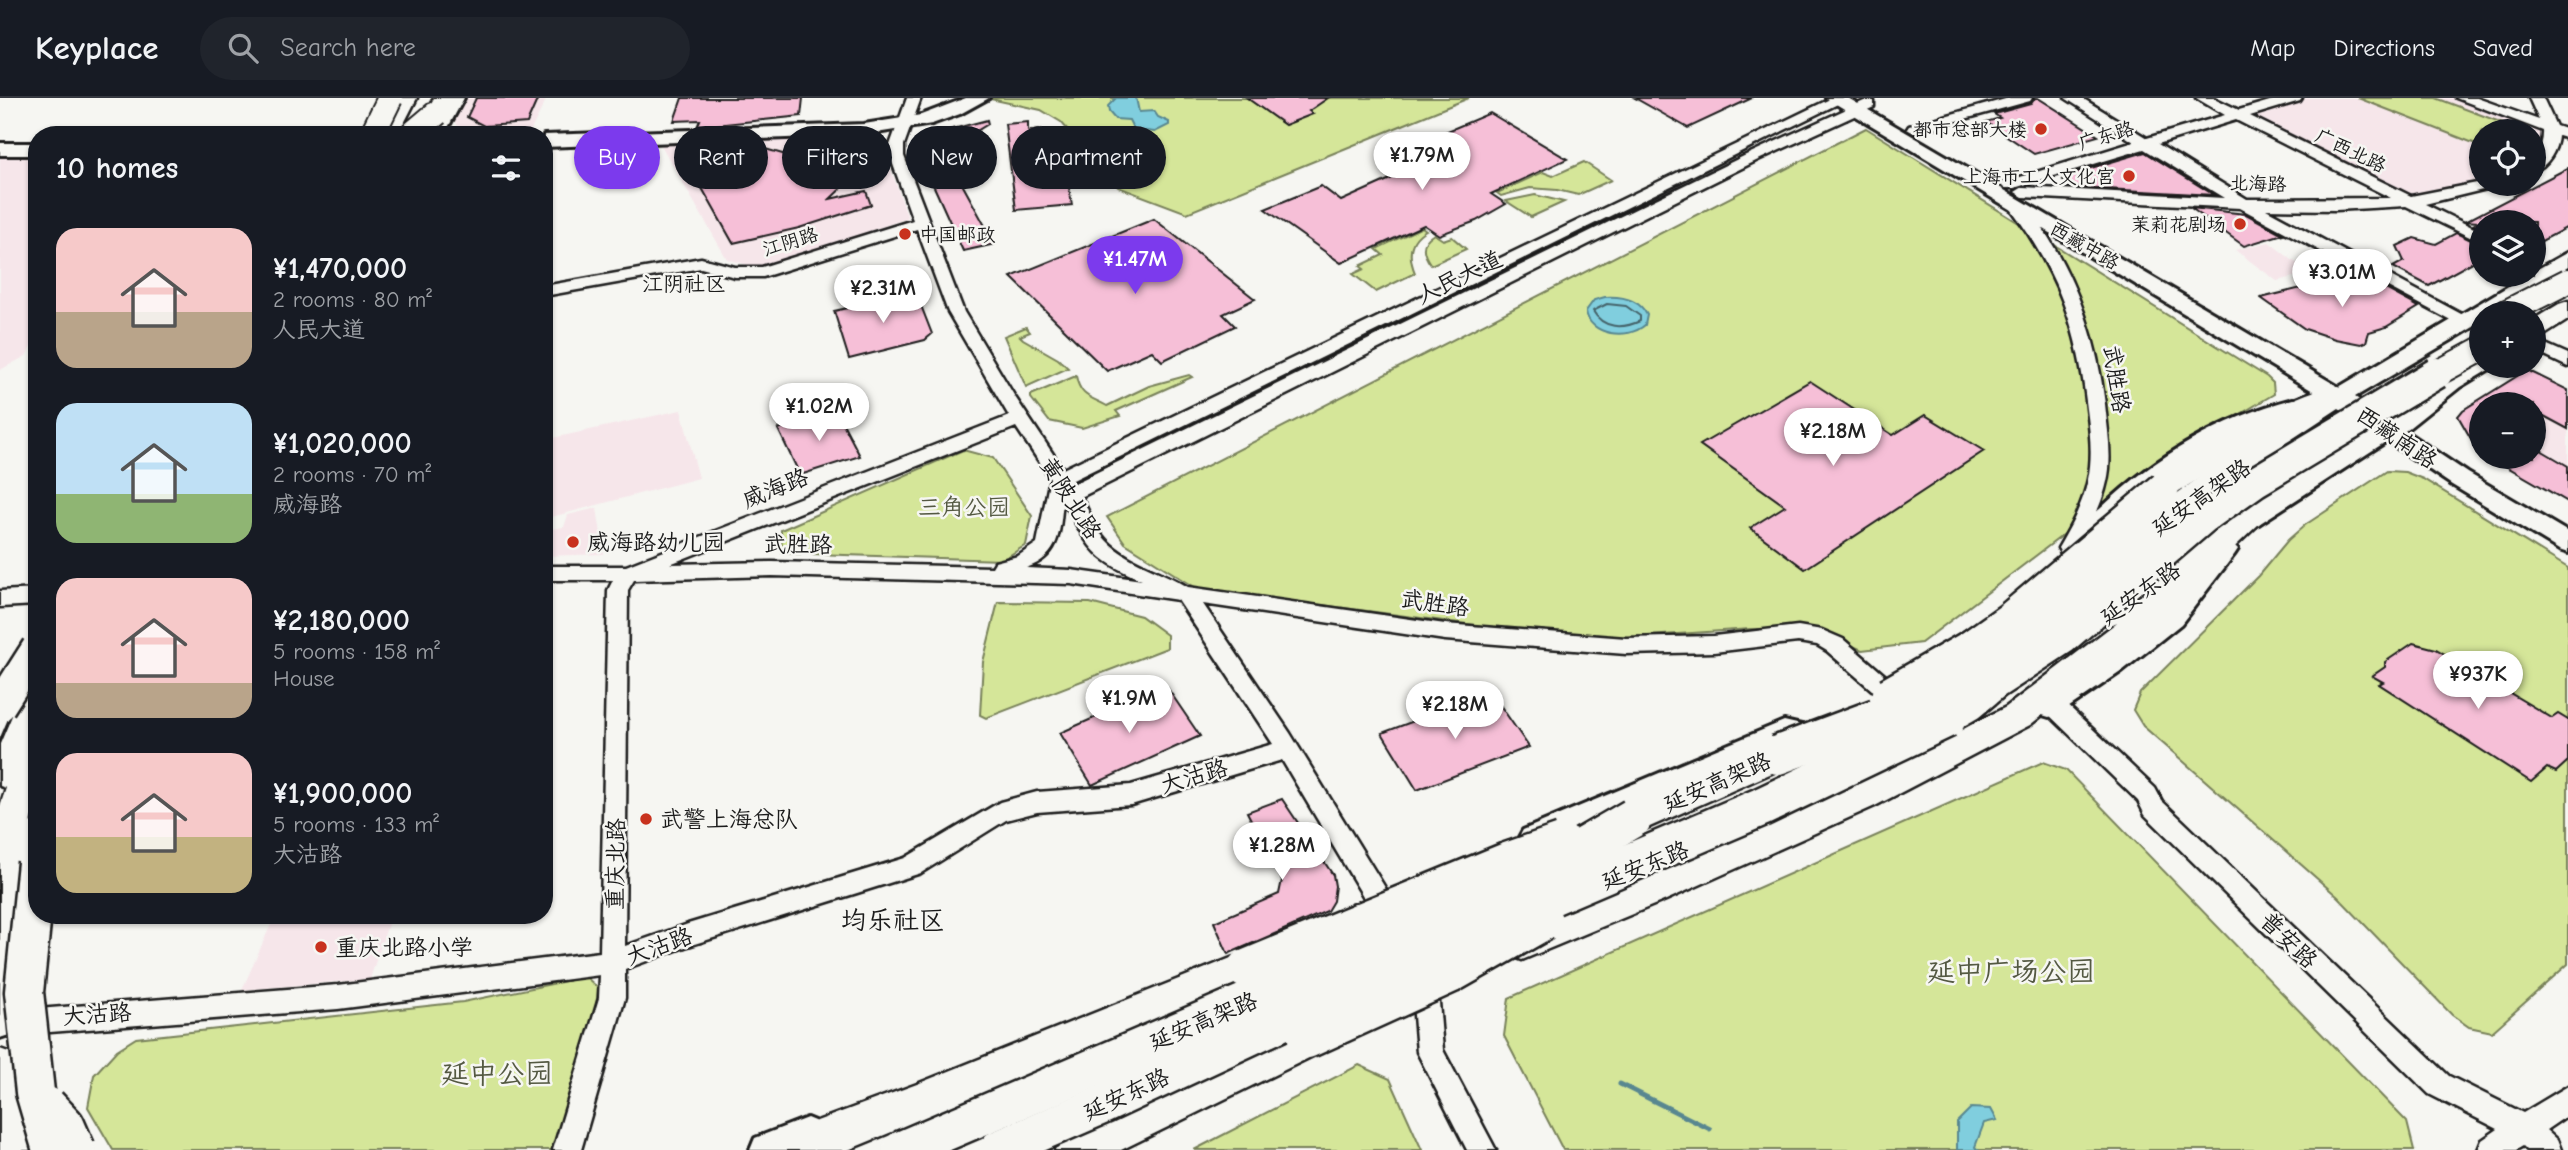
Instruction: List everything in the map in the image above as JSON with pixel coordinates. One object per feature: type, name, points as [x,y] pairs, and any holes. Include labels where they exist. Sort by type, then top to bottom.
[{"type":"highway","points":[[390,118],[437,108]]},
{"type":"highway","points":[[428,126],[437,108]]},
{"type":"highway","points":[[2532,301],[2559,273]]},
{"type":"highway","points":[[2546,305],[2568,299]]},
{"type":"highway","points":[[2546,323],[2568,309]]},
{"type":"highway","name":"延安高架路","points":[[902,1150],[1511,889],[1633,818],[1778,755],[1935,692],[2006,649],[2058,613],[2143,539],[2244,465],[2469,327]]},
{"type":"highway","name":"延安高架路","points":[[1000,1150],[1514,912],[1761,807],[1927,730],[1970,705],[1995,684],[2063,639],[2159,555],[2245,489],[2405,391],[2469,356]]},
{"type":"highway","points":[[1970,705],[2011,687],[2077,646],[2196,541],[2264,492],[2469,370]]},
{"type":"highway","points":[[1778,755],[1980,638],[2009,618],[2164,487],[2229,444],[2273,420],[2341,394]]},
{"type":"highway","points":[[1429,975],[1760,842],[1863,796],[2018,716],[2127,631],[2251,515]]},
{"type":"highway","points":[[0,706],[28,662]]},
{"type":"highway","points":[[0,790],[28,714]]},
{"type":"highway","points":[[0,908],[13,820],[28,774]]},
{"type":"highway","points":[[1076,1150],[1307,1040],[1429,975],[1513,937],[1761,807]]},
{"type":"highway","points":[[794,1150],[928,1100],[1507,862],[1633,818]]},
{"type":"highway","points":[[29,924],[24,992],[35,1092],[51,1150]]},
{"type":"highway","points":[[1104,1104],[1307,1040]]},
{"type":"highway","points":[[0,1068],[15,1150]]},
{"type":"highway","points":[[35,1092],[65,1125],[76,1150]]},
{"type":"main road","points":[[423,126],[437,108],[455,98]]},
{"type":"main road","points":[[905,122],[968,98]]},
{"type":"main road","points":[[553,141],[842,131],[945,114],[980,98]]},
{"type":"main road","name":"西藏中路","points":[[1850,101],[1914,130],[2341,394]]},
{"type":"main road","name":"西藏中路","points":[[1850,101],[2016,194]]},
{"type":"main road","points":[[0,149],[28,149]]},
{"type":"main road","name":"延安东路","points":[[2512,301],[2559,273],[2568,258]]},
{"type":"main road","points":[[2546,329],[2568,318]]},
{"type":"main road","name":"延安东路","points":[[1880,697],[1954,672],[2024,631],[2084,584],[2146,528],[2208,482],[2316,415],[2341,394],[2469,327]]},
{"type":"main road","name":"延安东路","points":[[1087,1150],[1241,1082],[1429,975],[1698,843],[1819,789],[2073,641],[2251,515],[2395,427],[2469,371]]},
{"type":"main road","name":"延安东路","points":[[831,1150],[1388,915],[1823,740],[1990,621],[2056,568],[2145,480],[2183,454],[2248,419],[2341,394]]},
{"type":"main road","name":"西藏南路","points":[[2341,394],[2568,526]]},
{"type":"main road","name":"西藏南路","points":[[2395,427],[2460,479],[2568,544]]},
{"type":"main road","name":"延安东路","points":[[1000,1150],[1429,975],[1714,863],[1974,753],[2112,664],[2172,617],[2251,515]]},
{"type":"main road","points":[[1990,621],[2084,584]]},
{"type":"main road","points":[[0,691],[28,646]]},
{"type":"main road","points":[[0,697],[28,668]]},
{"type":"main road","points":[[0,752],[28,690]]},
{"type":"main road","points":[[1,1018],[5,952],[28,863]]},
{"type":"main road","name":"延安东路","points":[[766,1150],[1388,915]]},
{"type":"main road","points":[[48,924],[39,1019],[43,1119],[51,1150]]},
{"type":"main road","points":[[1,1018],[46,957]]},
{"type":"main road","points":[[0,1135],[2,1150]]},
{"type":"street","name":"黄陂北路","points":[[914,98],[897,145],[897,156],[956,312],[1019,419],[1065,487],[1098,544],[1117,561],[1160,579],[1186,596],[1287,749],[1388,915],[1429,975],[1430,1052],[1482,1150]]},
{"type":"street","points":[[1914,130],[2025,98]]},
{"type":"street","points":[[2072,98],[2244,204],[2469,321]]},
{"type":"street","name":"广西北路","points":[[2203,98],[2469,232]]},
{"type":"street","points":[[2463,98],[2568,135]]},
{"type":"street","points":[[2536,98],[2552,128],[2550,145],[2546,150]]},
{"type":"street","name":"广东路","points":[[2016,194],[2146,143],[2290,99]]},
{"type":"street","name":"人民大道","points":[[1065,487],[1751,158],[1850,101]]},
{"type":"street","points":[[2552,128],[2568,122]]},
{"type":"street","name":"北海路","points":[[2016,194],[2244,204],[2345,205],[2408,202],[2469,189]]},
{"type":"street","name":"武胜路","points":[[2016,194],[2081,326],[2098,432],[2100,467],[2095,491],[2088,513],[2056,568]]},
{"type":"street","name":"江阴路","points":[[553,290],[583,286],[659,268],[701,263],[735,272],[763,272],[922,222]]},
{"type":"street","points":[[2546,350],[2568,361]]},
{"type":"street","name":"威海路","points":[[553,573],[628,573],[1019,419]]},
{"type":"street","name":"武胜路","points":[[968,572],[1019,564],[1034,558],[1047,547],[1052,534],[1052,506],[1065,487]]},
{"type":"street","name":"武胜路","points":[[628,573],[772,569],[968,572],[1106,580],[1186,596],[1445,632],[1568,643],[1680,646],[1787,634],[1810,636],[1835,645],[1880,697]]},
{"type":"street","name":"重庆北路","points":[[567,1150],[612,998],[618,590],[628,573]]},
{"type":"street","points":[[0,599],[28,597]]},
{"type":"street","name":"普安路","points":[[2052,704],[2147,795],[2153,808],[2439,1085],[2524,1128],[2547,1150]]},
{"type":"street","name":"大沽路","points":[[1,1018],[39,1019],[338,996],[614,962],[688,935],[912,866],[981,822],[1009,810],[1037,802],[1131,795],[1287,749]]},
{"type":"street","points":[[2492,1150],[2568,1099]]},
{"type":"shaded area","points":[[462,98],[547,98],[533,126],[458,126],[453,119]]},
{"type":"shaded area","points":[[2306,98],[2453,98],[2513,119],[2469,119],[2469,183],[2407,197],[2245,117]]},
{"type":"shaded area","points":[[782,137],[782,189],[892,189],[892,172],[908,218],[785,260],[755,267],[727,259],[686,189],[768,189],[768,138]]},
{"type":"shaded area","points":[[660,140],[674,140],[674,168],[660,143]]},
{"type":"shaded area","points":[[0,155],[28,155],[28,352],[0,370]]},
{"type":"shaded area","points":[[2269,242],[2296,263],[2321,260],[2319,257],[2329,255],[2347,268],[2330,272],[2326,269],[2277,281],[2235,250]]},
{"type":"shaded area","points":[[681,410],[699,478],[553,517],[553,438]]},
{"type":"shaded area","points":[[2546,417],[2568,429],[2568,502],[2511,469],[2546,469]]},
{"type":"shaded area","name":"威海路幼儿园","points":[[597,508],[604,554],[553,556],[553,529],[564,527],[568,515]]},
{"type":"shaded area","name":"重庆北路小学","points":[[271,924],[388,924],[370,979],[242,990]]},
{"type":"green space","points":[[986,98],[1469,98],[1187,213],[1123,189],[1166,189],[1166,126],[1065,126],[1041,110]]},
{"type":"green space","points":[[2358,98],[2436,98],[2492,119],[2469,119],[2469,141]]},
{"type":"green space","points":[[1866,128],[2267,377],[2273,383],[2274,394],[2155,465],[1921,643],[1862,650],[1815,629],[1751,629],[1589,640],[1198,589],[1125,543],[1107,517]]},
{"type":"green space","points":[[1584,162],[1611,180],[1578,195],[1530,188],[1501,196],[1497,193],[1543,172],[1553,176]]},
{"type":"green space","points":[[1535,195],[1564,202],[1531,217],[1506,201]]},
{"type":"green space","points":[[1422,227],[1426,230],[1416,239],[1411,249],[1415,273],[1376,292],[1353,274],[1364,269],[1360,266],[1383,255],[1376,249]]},
{"type":"green space","points":[[1434,234],[1443,240],[1452,237],[1466,249],[1431,265],[1424,245]]},
{"type":"green space","points":[[1026,327],[1030,332],[1020,336],[1023,339],[1058,359],[1068,368],[1026,387],[1004,336]]},
{"type":"green space","points":[[1189,375],[1192,377],[1116,411],[1120,416],[1082,428],[1049,421],[1031,398],[1031,395],[1076,376],[1083,392],[1107,406],[1149,386]]},
{"type":"green space","name":"三角公园","points":[[963,450],[993,458],[1032,516],[1026,545],[1002,560],[782,553],[781,530]]},
{"type":"green space","points":[[2387,471],[2405,472],[2423,479],[2568,568],[2568,964],[2492,1032],[2469,1027],[2452,1015],[2338,897],[2143,726],[2133,710],[2140,693],[2258,576],[2288,540],[2305,525]]},
{"type":"green space","points":[[998,602],[1090,603],[1141,616],[1167,635],[1167,648],[986,718],[980,715],[983,662]]},
{"type":"green space","name":"延中广场公园","points":[[2043,762],[2066,770],[2407,1122],[2414,1150],[1563,1150],[1504,1036],[1509,998]]},
{"type":"green space","name":"延中公园","points":[[586,977],[598,988],[596,1008],[561,1150],[113,1150],[88,1107],[94,1075],[117,1050],[136,1038],[463,1002]]},
{"type":"green space","points":[[1359,1065],[1390,1079],[1422,1150],[1194,1150]]},
{"type":"water","points":[[1116,98],[1136,98],[1139,112],[1154,111],[1158,117],[1169,122],[1169,125],[1132,126],[1129,120],[1115,119],[1108,106]]},
{"type":"water","points":[[1605,297],[1624,298],[1635,302],[1647,315],[1645,325],[1638,330],[1620,334],[1594,326],[1586,311],[1594,300]]},
{"type":"water","points":[[1971,1108],[1991,1109],[1997,1120],[1984,1123],[1975,1147],[1978,1150],[1957,1150],[1957,1122]]},
{"type":"building","points":[[476,98],[538,98],[527,123],[484,126],[467,117]]},
{"type":"building","points":[[682,98],[803,98],[801,116],[706,126],[697,126],[700,120],[674,121]]},
{"type":"building","points":[[1247,98],[1328,98],[1309,111],[1313,114],[1285,125]]},
{"type":"building","points":[[1635,98],[1752,98],[1688,128]]},
{"type":"building","name":"都市总部大楼","points":[[2035,98],[2098,136],[2034,154],[1986,122],[2000,118],[1994,114],[2031,104]]},
{"type":"building","points":[[1490,113],[1567,159],[1491,194],[1506,204],[1476,221],[1439,235],[1424,225],[1341,263],[1265,209],[1321,186],[1341,201],[1464,146],[1443,133]]},
{"type":"building","points":[[987,120],[988,124],[985,126],[964,126]]},
{"type":"building","points":[[1028,122],[1028,126],[1011,126],[1011,171],[1005,124]]},
{"type":"building","points":[[768,150],[782,154],[782,189],[841,189],[830,199],[866,191],[871,205],[799,228],[733,243],[703,189],[768,189]]},
{"type":"building","name":"上海市工人文化宫","points":[[2145,152],[2214,195],[2070,187],[2063,180],[2074,173]]},
{"type":"building","points":[[2568,168],[2568,227],[2546,239],[2546,210],[2487,210],[2514,196],[2546,196],[2546,179]]},
{"type":"building","points":[[935,189],[965,189],[995,244],[963,251]]},
{"type":"building","points":[[1013,189],[1069,189],[1072,205],[1016,210]]},
{"type":"building","name":"茉莉花剧场","points":[[2191,208],[2246,214],[2283,234],[2244,246]]},
{"type":"building","points":[[1154,219],[1255,299],[1223,314],[1235,326],[1162,361],[1152,351],[1107,371],[1011,277]]},
{"type":"building","points":[[2456,233],[2469,239],[2469,264],[2429,286],[2393,267],[2404,261],[2397,246],[2414,238],[2436,244]]},
{"type":"building","points":[[2334,280],[2345,288],[2371,281],[2419,307],[2386,327],[2369,332],[2366,342],[2361,344],[2305,329],[2261,298]]},
{"type":"building","points":[[908,294],[918,298],[932,334],[925,340],[849,359],[834,311]]},
{"type":"building","points":[[2514,378],[2543,378],[2568,390],[2568,429],[2546,417],[2546,392],[2492,392]]},
{"type":"building","points":[[1810,381],[1893,435],[1925,415],[1984,451],[1805,569],[1750,528],[1785,506],[1700,445]]},
{"type":"building","points":[[2469,406],[2469,435],[2458,416]]},
{"type":"building","points":[[836,410],[860,456],[800,475],[778,429]]},
{"type":"building","points":[[2546,453],[2568,466],[2568,502],[2511,469],[2546,469]]},
{"type":"building","points":[[2413,643],[2436,649],[2552,718],[2558,714],[2568,720],[2568,761],[2556,772],[2547,768],[2531,782],[2379,684],[2383,682],[2372,676],[2385,667],[2385,662]]},
{"type":"building","points":[[1166,686],[1200,736],[1092,785],[1060,733]]},
{"type":"building","points":[[1491,692],[1529,747],[1417,790],[1382,733]]},
{"type":"building","points":[[1282,799],[1333,875],[1333,901],[1327,911],[1228,954],[1214,922],[1279,894],[1282,880],[1247,812]]},
{"type":"waterway","points":[[1620,1084],[1710,1129]]},
{"type":"place","name":"都市总部大楼","points":[[2041,129]]},
{"type":"place","name":"上海市工人文化宫","points":[[2129,176]]},
{"type":"place","name":"茉莉花剧场","points":[[2240,224]]},
{"type":"place","name":"中国邮政","points":[[905,234]]},
{"type":"place","name":"威海路幼儿园","points":[[573,542]]},
{"type":"place","name":"武警上海总队","points":[[646,819]]},
{"type":"place","name":"重庆北路小学","points":[[321,947]]},
{"type":"district","name":"江阴社区","points":[[684,284]]},
{"type":"district","name":"均乐社区","points":[[893,920]]}]
